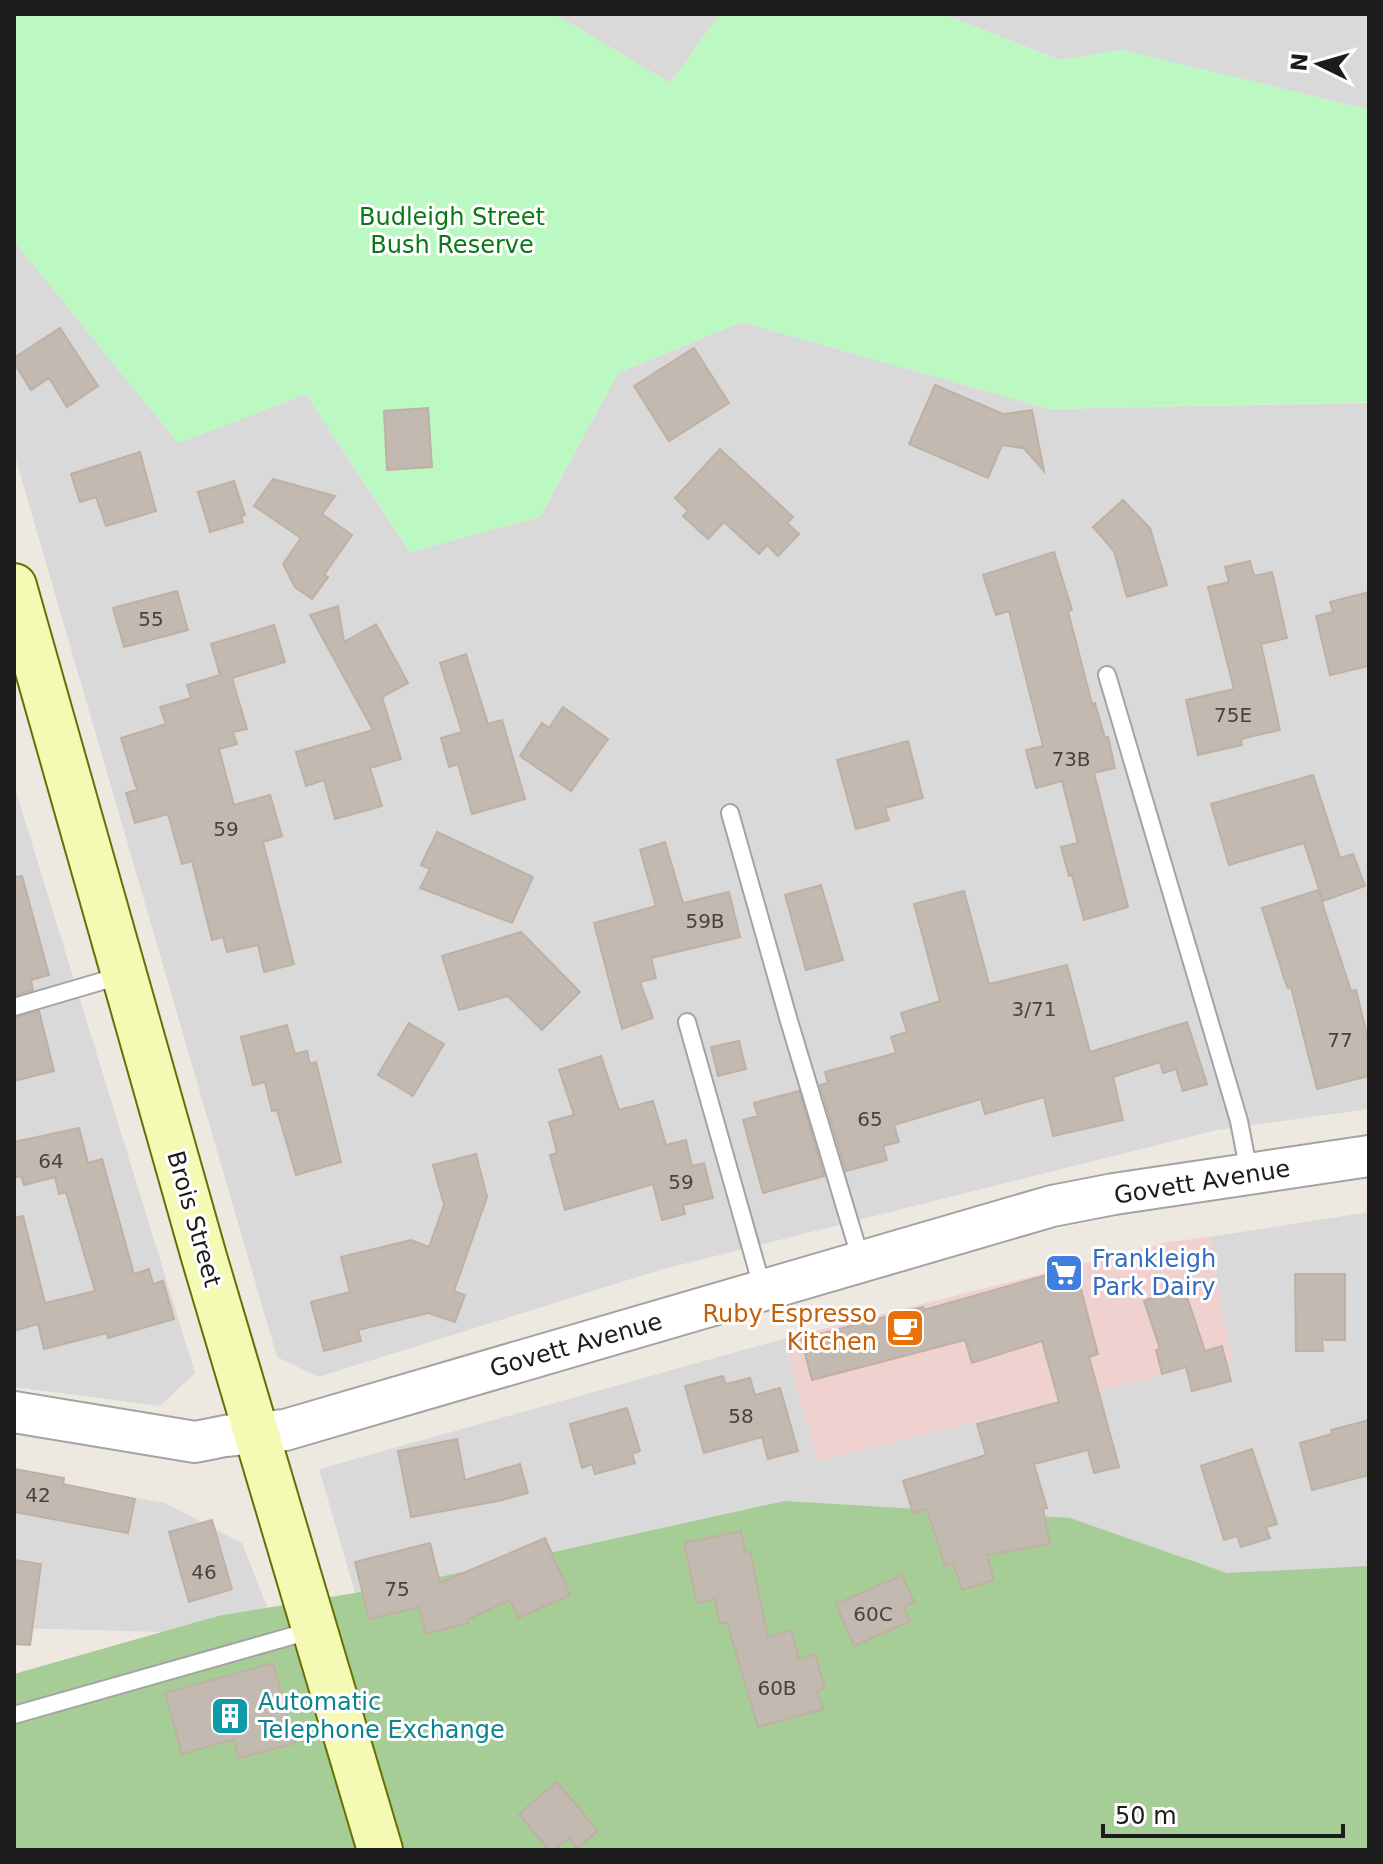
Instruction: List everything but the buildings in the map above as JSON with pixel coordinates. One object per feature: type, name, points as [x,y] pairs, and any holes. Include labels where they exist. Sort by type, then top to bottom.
[{"type":"main road","name":"Brois Street","points":[[14,586],[123,975],[380,1850]]},
{"type":"street","name":"Govett Avenue","points":[[14,1412],[195,1442],[285,1430],[1052,1206],[1369,1156]]},
{"type":"lane","points":[[1107,675],[1239,1121],[1250,1175]]},
{"type":"lane","points":[[730,813],[862,1262]]},
{"type":"lane","points":[[14,1007],[123,975]]},
{"type":"lane","points":[[687,1022],[763,1291]]},
{"type":"lane","points":[[14,1715],[315,1629]]},
{"type":"shaded area","points":[[555,14],[720,14],[670,83]]},
{"type":"shaded area","points":[[943,14],[1369,14],[1369,110],[1123,50],[1060,60]]},
{"type":"shaded area","points":[[14,241],[178,443],[306,394],[410,552],[540,517],[618,373],[742,322],[1050,409],[1369,403],[1369,1109],[1217,1130],[663,1269],[318,1377],[277,1357],[14,453]]},
{"type":"shaded area","points":[[14,785],[195,1373],[160,1406],[14,1387]]},
{"type":"shaded area","points":[[1369,1212],[1369,1582],[430,1850],[319,1469],[783,1339],[818,1461],[1232,1358],[1209,1237]]},
{"type":"shaded area","points":[[1209,1237],[1232,1358],[818,1461],[783,1339],[1169,1242]]},
{"type":"shaded area","points":[[14,1476],[165,1503],[242,1543],[278,1635],[14,1628]]},
{"type":"green space","name":"Budleigh Street Bush Reserve","points":[[14,14],[555,14],[670,83],[720,14],[943,14],[1059,60],[1123,50],[1369,110],[1369,402],[1050,409],[742,322],[618,373],[540,517],[410,552],[306,394],[178,443],[14,241]]},
{"type":"green space","points":[[785,1501],[1070,1518],[1227,1573],[1369,1566],[1369,1850],[14,1850],[14,1674],[218,1616],[408,1584]]},
{"type":"place","name":"Frankleigh Park Dairy","points":[[1064,1273]]},
{"type":"place","name":"Ruby Espresso Kitchen","points":[[905,1328]]},
{"type":"place","name":"Automatic Telephone Exchange","points":[[230,1716]]}]
